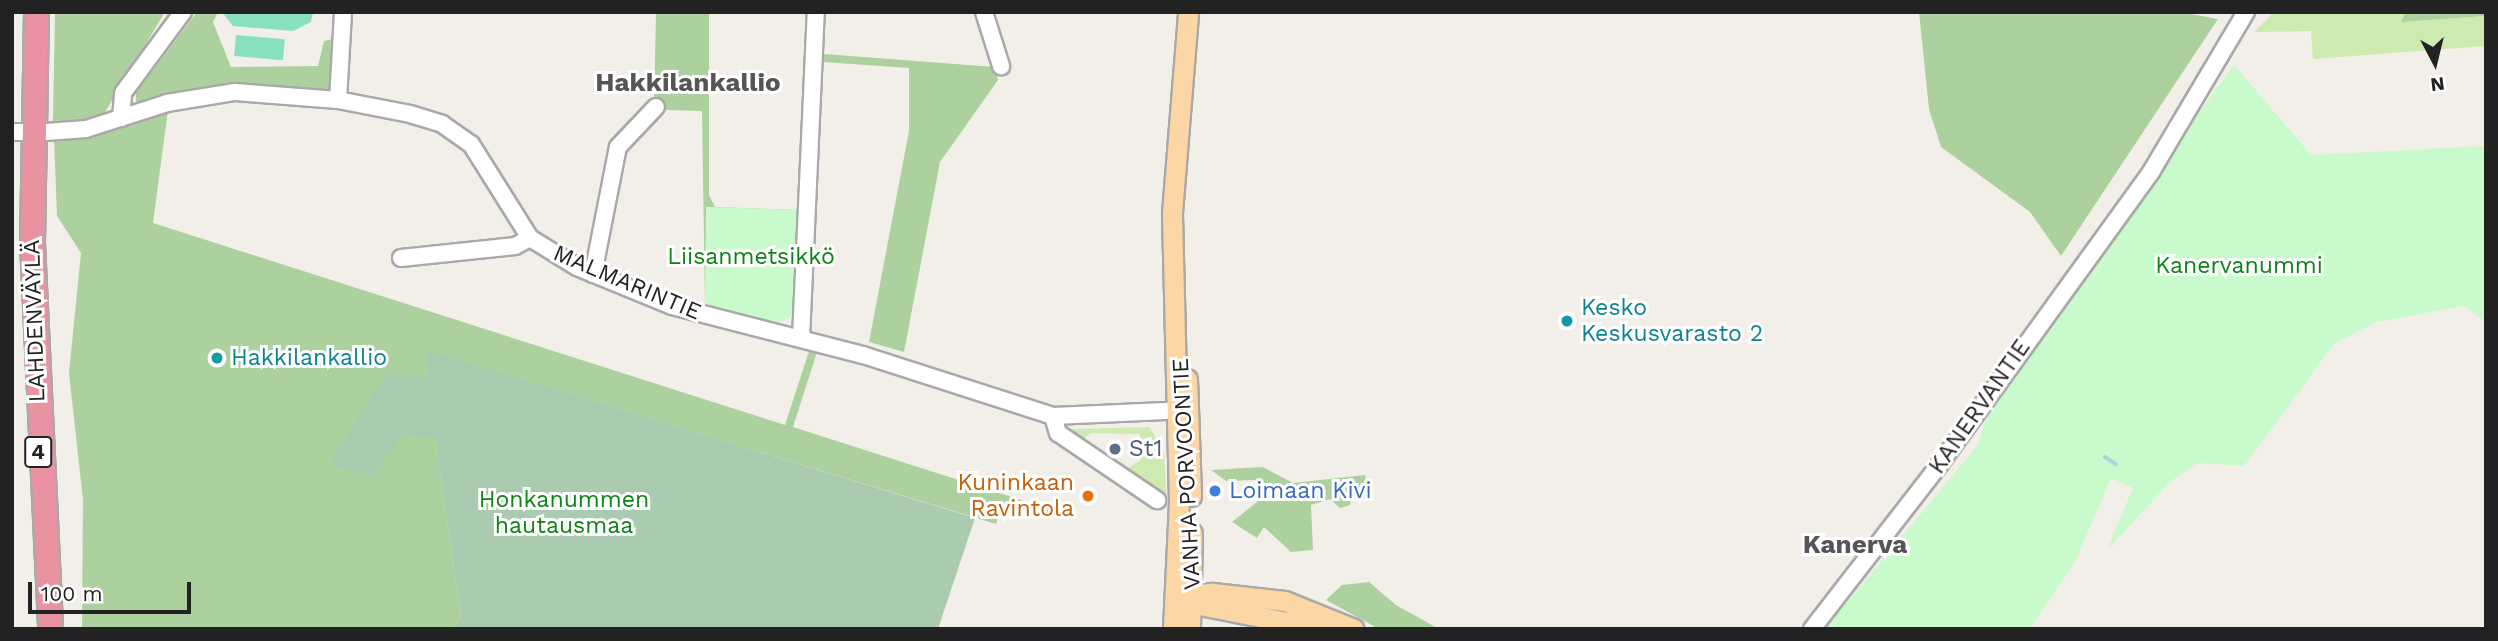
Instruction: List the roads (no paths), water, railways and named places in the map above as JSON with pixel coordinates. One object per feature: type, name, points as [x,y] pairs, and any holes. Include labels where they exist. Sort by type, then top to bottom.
[{"type":"highway","name":"LAHDENVÄYLÄ","points":[[36,12],[32,243],[50,629]]},
{"type":"main road","name":"VANHA PORVOONTIE","points":[[1188,12],[1172,213],[1190,629]]},
{"type":"main road","name":"VANHA PORVOONTIE","points":[[1174,629],[1188,599]]},
{"type":"main road","points":[[1188,599],[1284,616],[1323,629]]},
{"type":"main road","points":[[1188,599],[1285,601],[1354,629]]},
{"type":"street","points":[[121,118],[123,93],[183,12]]},
{"type":"street","points":[[338,100],[343,12]]},
{"type":"street","points":[[801,338],[816,12]]},
{"type":"street","points":[[984,12],[1001,66]]},
{"type":"street","name":"KANERVANTIE","points":[[1812,629],[1954,446],[2141,180],[2148,161],[2163,148],[2245,12]]},
{"type":"street","name":"MALMARINTIE","points":[[46,132],[121,118],[205,94],[338,100],[422,117],[460,134],[487,163],[530,238],[593,274],[699,315],[801,338],[1053,416],[1181,410]]},
{"type":"street","points":[[593,274],[618,147],[656,107]]},
{"type":"street","points":[[401,258],[530,238]]},
{"type":"street","points":[[1053,416],[1058,433],[1157,500]]},
{"type":"waterway","points":[[2105,457],[2116,464]]},
{"type":"place","name":"Kesko Keskusvarasto 2","points":[[1567,321]]},
{"type":"place","name":"Hakkilankallio","points":[[217,358]]},
{"type":"place","name":"St1","points":[[1115,449]]},
{"type":"place","name":"Loimaan Kivi","points":[[1215,491]]},
{"type":"place","name":"Kuninkaan Ravintola","points":[[1088,496]]},
{"type":"district","name":"Hakkilankallio","points":[[688,83]]},
{"type":"district","name":"Kanerva","points":[[1855,545]]},
{"type":"park label","name":"Liisanmetsikkö","points":[[751,257]]},
{"type":"park label","name":"Kanervanummi","points":[[2239,266]]},
{"type":"park label","name":"Honkanummen hautausmaa","points":[[564,513]]}]
